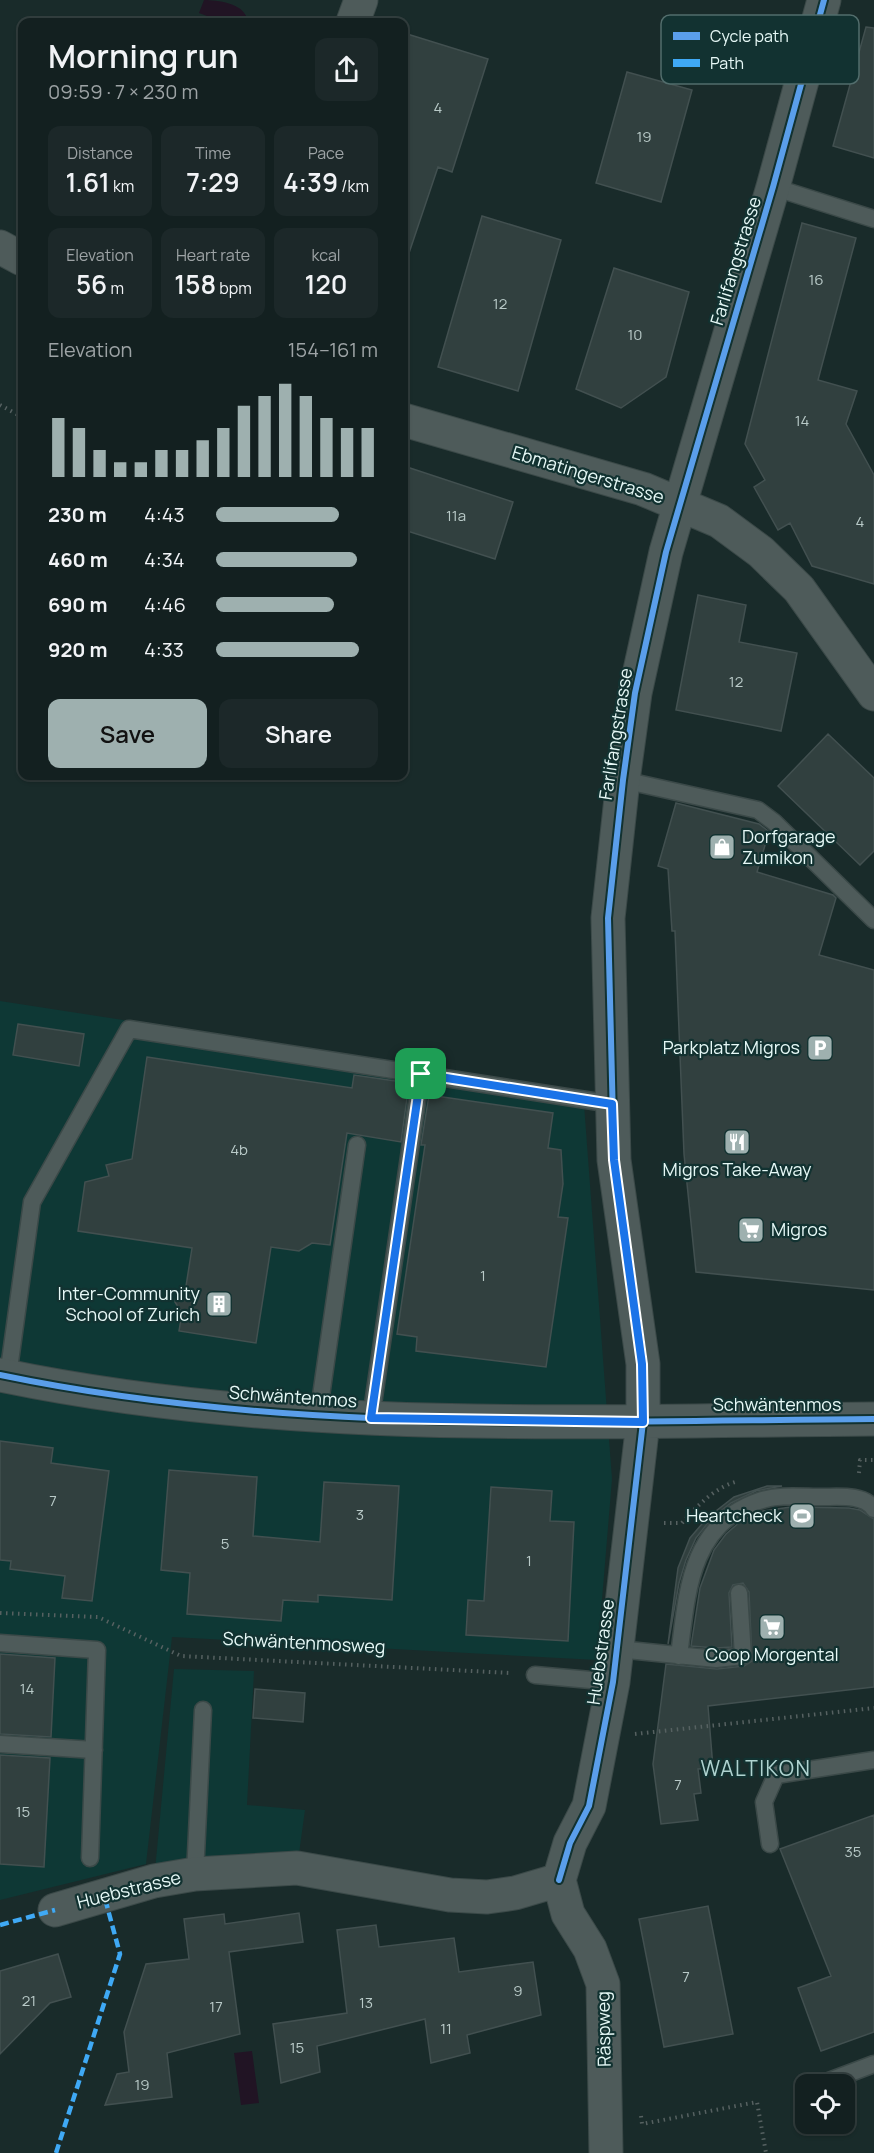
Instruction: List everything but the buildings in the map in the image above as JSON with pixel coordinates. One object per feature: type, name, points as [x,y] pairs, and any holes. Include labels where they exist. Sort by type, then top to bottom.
[{"type":"street","points":[[354,18],[361,0]]},
{"type":"street","name":"Farlifangstrasse","points":[[820,15],[824,0]]},
{"type":"street","name":"Farlifangstrasse","points":[[643,1422],[642,1364],[614,1160],[612,1104],[608,918],[622,780],[635,693],[666,552],[801,84]]},
{"type":"street","name":"Ebmatingerstrasse","points":[[408,421],[643,489],[719,521],[761,552],[799,589],[874,694]]},
{"type":"street","name":"Schwäntenmos","points":[[4,1376],[57,1387],[318,1417],[643,1422],[874,1419]]},
{"type":"street","name":"Huebstrasse","points":[[55,1910],[154,1881],[195,1874],[297,1868],[450,1895],[487,1898],[515,1893],[559,1880],[570,1843],[589,1806],[614,1682],[643,1422]]},
{"type":"street","name":"Räspweg","points":[[559,1880],[568,1914],[590,1949],[603,1984],[606,2153]]},
{"type":"lane","points":[[773,187],[874,219]]},
{"type":"lane","points":[[622,780],[758,810],[774,822],[874,920]]},
{"type":"lane","points":[[4,1376],[32,1202],[129,1029],[612,1104]]},
{"type":"lane","points":[[371,1418],[421,1074]]},
{"type":"lane","points":[[318,1417],[357,1145]]},
{"type":"lane","points":[[679,1656],[687,1590],[698,1555],[712,1531],[734,1513],[760,1500],[786,1497],[851,1497],[871,1505],[874,1509]]},
{"type":"lane","points":[[618,1649],[716,1659],[743,1656],[739,1593]]},
{"type":"lane","points":[[0,1643],[97,1650],[90,1858]]},
{"type":"lane","points":[[534,1675],[614,1682]]},
{"type":"lane","points":[[195,1874],[203,1710]]},
{"type":"lane","points":[[0,1744],[94,1750]]},
{"type":"lane","points":[[770,1844],[764,1802],[776,1775],[874,1760]]},
{"type":"lane","points":[[848,2074],[874,2064]]},
{"type":"path","points":[[0,405],[18,415]]},
{"type":"path","points":[[860,1473],[860,1460],[874,1460]]},
{"type":"path","points":[[634,1734],[874,1708]]},
{"type":"path","points":[[640,2112],[642,2124],[757,2102],[766,2153]]},
{"type":"shaded area","points":[[204,0],[235,6],[247,18],[212,18],[199,13]]},
{"type":"shaded area","points":[[0,1001],[583,1091],[612,1479],[597,1660],[172,1637],[146,1864],[0,1900]]},
{"type":"shaded area","points":[[174,1669],[254,1671],[247,1805],[305,1810],[297,1868],[154,1881]]},
{"type":"shaded area","points":[[252,2051],[259,2103],[241,2105],[234,2053]]},
{"type":"marked path","points":[[56,2153],[120,1954],[104,1895]]},
{"type":"marked path","points":[[0,1925],[55,1910]]},
{"type":"cycle path","points":[[820,15],[824,0]]},
{"type":"cycle path","points":[[559,1880],[570,1843],[589,1806],[613,1682],[643,1422],[643,1364],[614,1160],[608,918],[623,780],[635,693],[666,552],[801,84]]},
{"type":"cycle path","points":[[0,1375],[108,1394],[217,1407],[326,1416],[545,1422],[874,1419]]},
{"type":"place","name":"Dorfgarage Zumikon","points":[[722,847]]},
{"type":"place","name":"Parkplatz Migros","points":[[820,1048]]},
{"type":"place","name":"Migros Take-Away","points":[[737,1142]]},
{"type":"place","name":"Migros","points":[[751,1230]]},
{"type":"place","name":"Inter-Community School of Zurich","points":[[219,1304]]},
{"type":"place","name":"Heartcheck","points":[[802,1516]]},
{"type":"place","name":"Coop Morgental","points":[[772,1627]]},
{"type":"district","name":"WALTIKON","points":[[756,1769]]},
{"type":"route","points":[[421,1074],[612,1104],[614,1160],[642,1364],[643,1422],[371,1418],[421,1074]]}]
